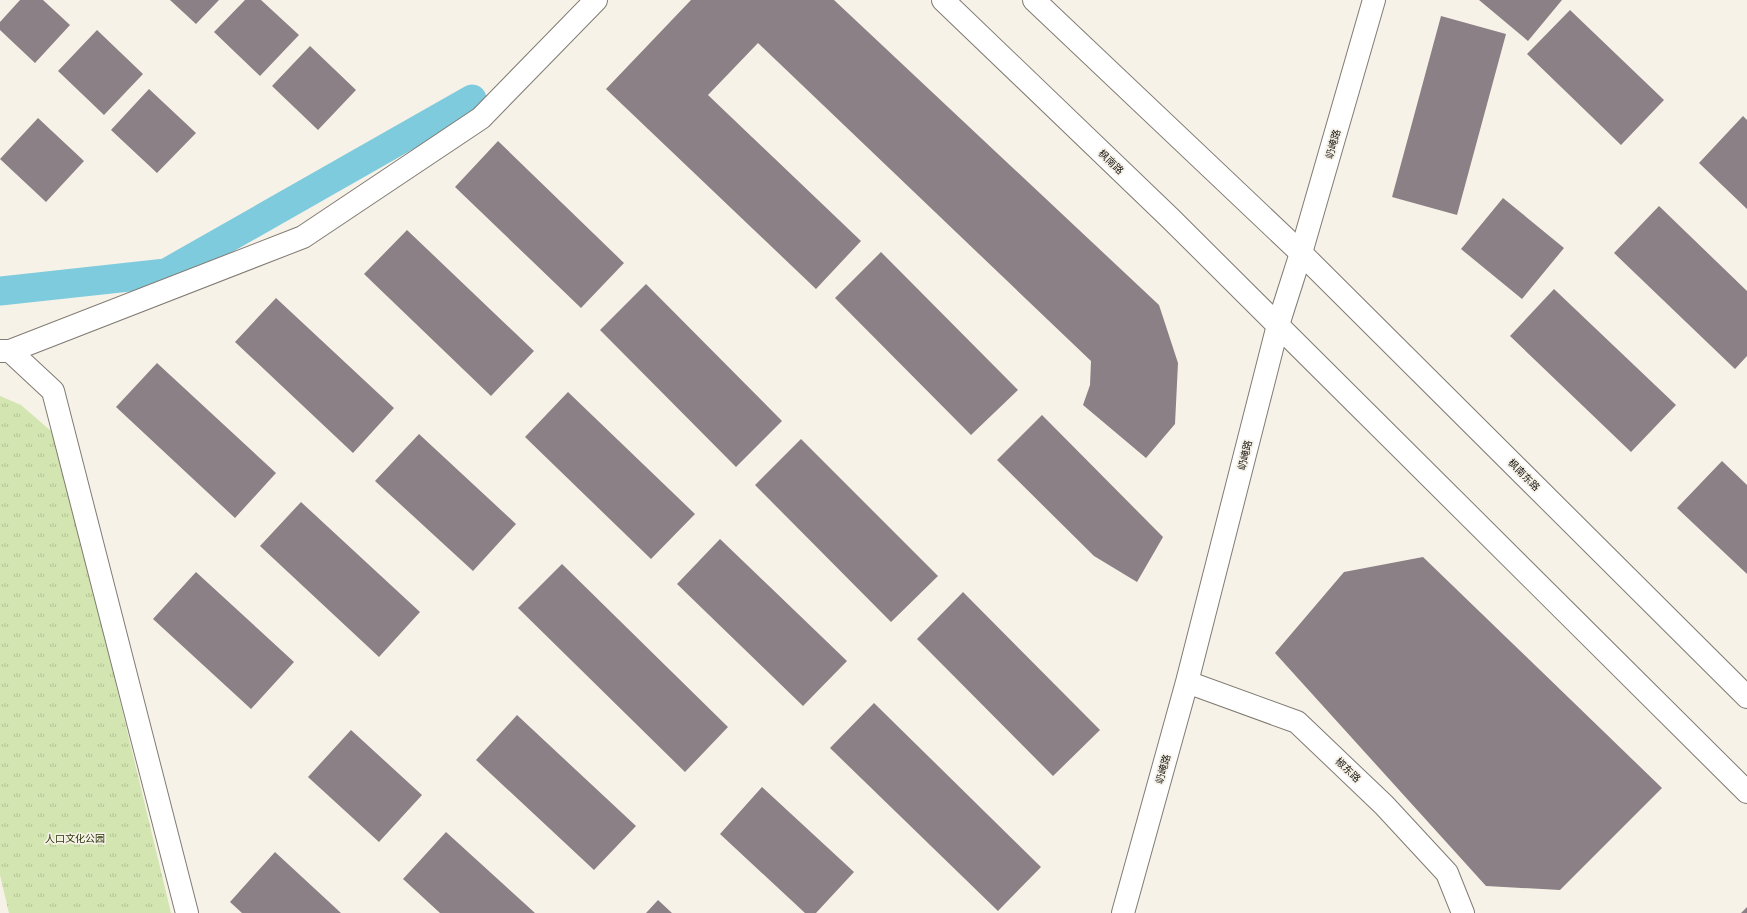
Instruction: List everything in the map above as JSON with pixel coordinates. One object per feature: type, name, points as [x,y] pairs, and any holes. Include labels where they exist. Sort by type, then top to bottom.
[{"type":"street","points":[[187,913],[53,391],[5,351],[303,237],[481,118],[596,0]]},
{"type":"street","name":"枫南路","points":[[943,0],[1170,218],[1747,792]]},
{"type":"street","points":[[1034,0],[1301,253]]},
{"type":"street","name":"屷崦路","points":[[1123,913],[1187,682],[1278,325],[1301,253],[1374,0]]},
{"type":"street","name":"枫南东路","points":[[1301,253],[1747,697]]},
{"type":"street","name":"椒东路","points":[[1187,682],[1297,722],[1384,805],[1447,873],[1463,913]]},
{"type":"green space","name":"人口文化公园","points":[[0,396],[21,405],[51,431],[61,456],[171,913],[9,913],[0,875]]},
{"type":"building","points":[[20,0],[43,0],[70,25],[35,63],[0,30],[0,22]]},
{"type":"building","points":[[170,0],[219,0],[196,24]]},
{"type":"building","points":[[245,0],[261,0],[299,35],[260,76],[214,32]]},
{"type":"building","points":[[691,0],[834,0],[1159,305],[1178,363],[1175,424],[1146,458],[1083,405],[1090,385],[1091,361],[758,43],[708,95],[861,241],[816,289],[606,89]]},
{"type":"building","points":[[1479,0],[1562,0],[1528,41]]},
{"type":"building","points":[[1570,10],[1664,100],[1621,145],[1527,54]]},
{"type":"building","points":[[1441,16],[1506,34],[1457,215],[1392,197]]},
{"type":"building","points":[[97,30],[143,74],[104,115],[58,71]]},
{"type":"building","points":[[310,46],[356,90],[318,130],[272,86]]},
{"type":"building","points":[[149,89],[196,133],[157,173],[111,130]]},
{"type":"building","points":[[1743,116],[1747,120],[1747,209],[1699,163]]},
{"type":"building","points":[[38,118],[84,161],[46,202],[0,159]]},
{"type":"building","points":[[498,141],[624,263],[581,308],[455,187]]},
{"type":"building","points":[[1503,198],[1564,248],[1522,299],[1461,249]]},
{"type":"building","points":[[1659,206],[1747,291],[1747,356],[1735,369],[1614,253]]},
{"type":"building","points":[[407,230],[534,351],[491,396],[364,274]]},
{"type":"building","points":[[881,252],[1018,390],[971,435],[835,298]]},
{"type":"building","points":[[646,284],[782,421],[736,467],[600,330]]},
{"type":"building","points":[[1554,289],[1676,405],[1631,452],[1510,336]]},
{"type":"building","points":[[276,298],[394,408],[353,453],[235,342]]},
{"type":"building","points":[[157,363],[276,473],[235,518],[116,407]]},
{"type":"building","points":[[568,392],[695,514],[651,559],[525,437]]},
{"type":"building","points":[[1042,415],[1163,537],[1137,582],[1094,556],[997,460]]},
{"type":"building","points":[[419,434],[516,524],[473,571],[375,481]]},
{"type":"building","points":[[801,439],[938,576],[891,622],[755,485]]},
{"type":"building","points":[[1722,461],[1747,485],[1747,574],[1677,508]]},
{"type":"building","points":[[301,502],[420,612],[379,657],[260,546]]},
{"type":"building","points":[[720,539],[847,661],[803,706],[677,584]]},
{"type":"building","points":[[1423,557],[1662,788],[1560,890],[1486,886],[1275,653],[1344,572]]},
{"type":"building","points":[[562,564],[728,727],[685,772],[518,608]]},
{"type":"building","points":[[196,572],[294,662],[251,709],[153,619]]},
{"type":"building","points":[[963,592],[1100,730],[1053,776],[917,639]]},
{"type":"building","points":[[874,703],[1041,867],[998,911],[830,748]]},
{"type":"building","points":[[517,715],[636,826],[594,870],[476,760]]},
{"type":"building","points":[[351,730],[422,795],[379,842],[308,777]]},
{"type":"building","points":[[762,787],[854,872],[816,913],[805,913],[720,834]]},
{"type":"building","points":[[446,832],[535,913],[440,913],[403,879]]},
{"type":"building","points":[[275,852],[341,913],[242,913],[230,902]]},
{"type":"building","points":[[658,900],[672,913],[646,913]]},
{"type":"building","points":[[1747,907],[1747,913],[1741,913]]},
{"type":"waterway","points":[[0,291],[166,273],[472,99]]}]
